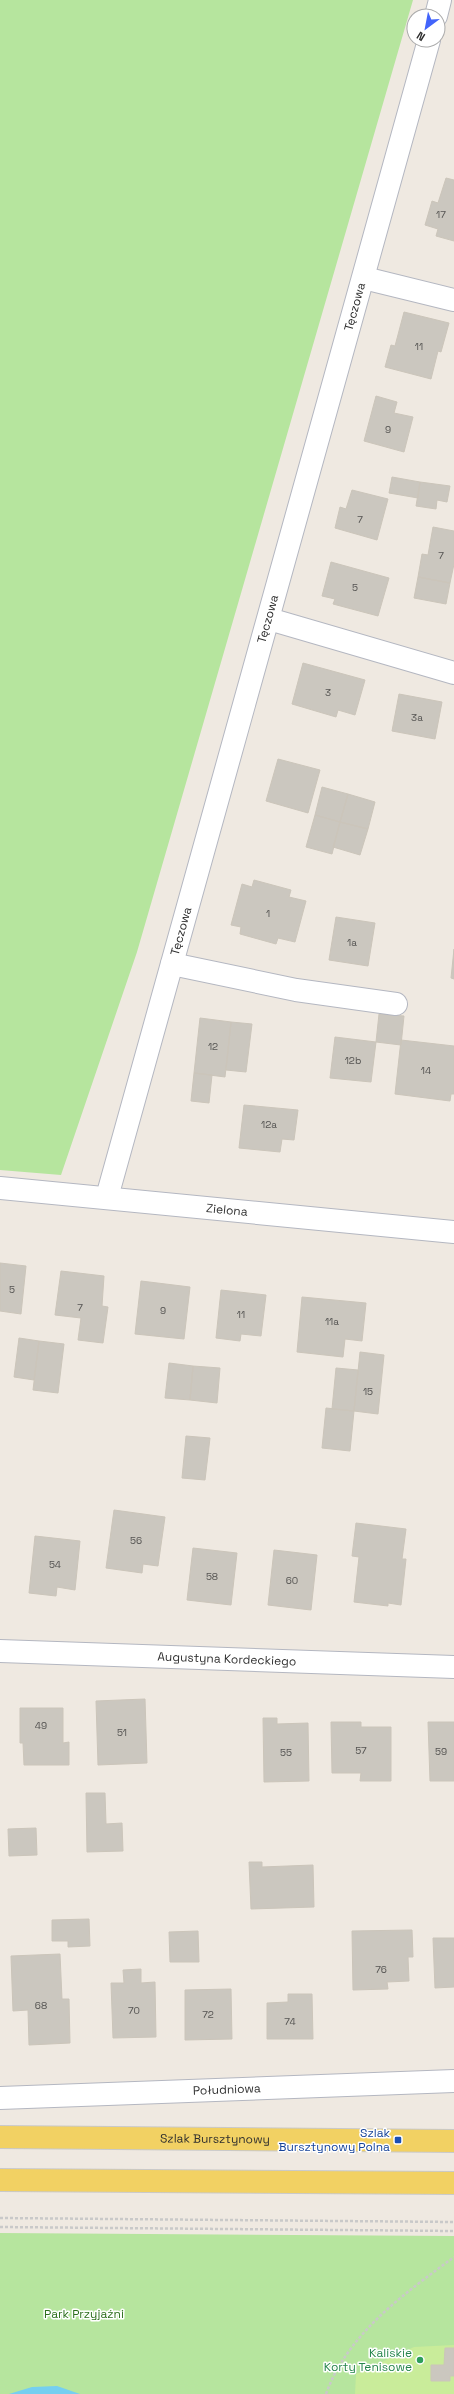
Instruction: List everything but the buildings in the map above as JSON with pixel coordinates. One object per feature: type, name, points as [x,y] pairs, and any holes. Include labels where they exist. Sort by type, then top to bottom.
[{"type":"main road","name":"Szlak Bursztynowy","points":[[0,2137],[454,2141]]},
{"type":"main road","points":[[0,2180],[454,2183]]},
{"type":"street","name":"Tęczowa","points":[[107,1197],[427,48]]},
{"type":"street","points":[[364,278],[454,300]]},
{"type":"street","points":[[268,619],[454,673]]},
{"type":"street","points":[[172,964],[296,990],[396,1004]]},
{"type":"street","name":"Zielona","points":[[0,1188],[107,1197],[454,1232]]},
{"type":"street","name":"Augustyna Kordeckiego","points":[[0,1651],[454,1668]]},
{"type":"street","name":"Południowa","points":[[0,2098],[454,2081]]},
{"type":"path","points":[[0,2218],[454,2222]]},
{"type":"path","points":[[0,2227],[454,2232]]},
{"type":"path","points":[[326,2394],[334,2373],[362,2332],[454,2256]]},
{"type":"green space","points":[[0,0],[413,0],[411,8],[406,8],[406,24],[137,952],[61,1175],[0,1170]]},
{"type":"green space","name":"Park Przyjaźni","points":[[0,2233],[454,2236],[454,2394],[0,2394]]},
{"type":"green space","name":"Kaliskie Korty Tenisowe","points":[[454,2345],[454,2394],[355,2394],[356,2374],[414,2347]]},
{"type":"water","points":[[57,2386],[80,2394],[9,2394],[32,2387]]},
{"type":"place","name":"Szlak Bursztynowy Polna","points":[[398,2140]]},
{"type":"place","name":"Kaliskie Korty Tenisowe","points":[[420,2360]]}]
